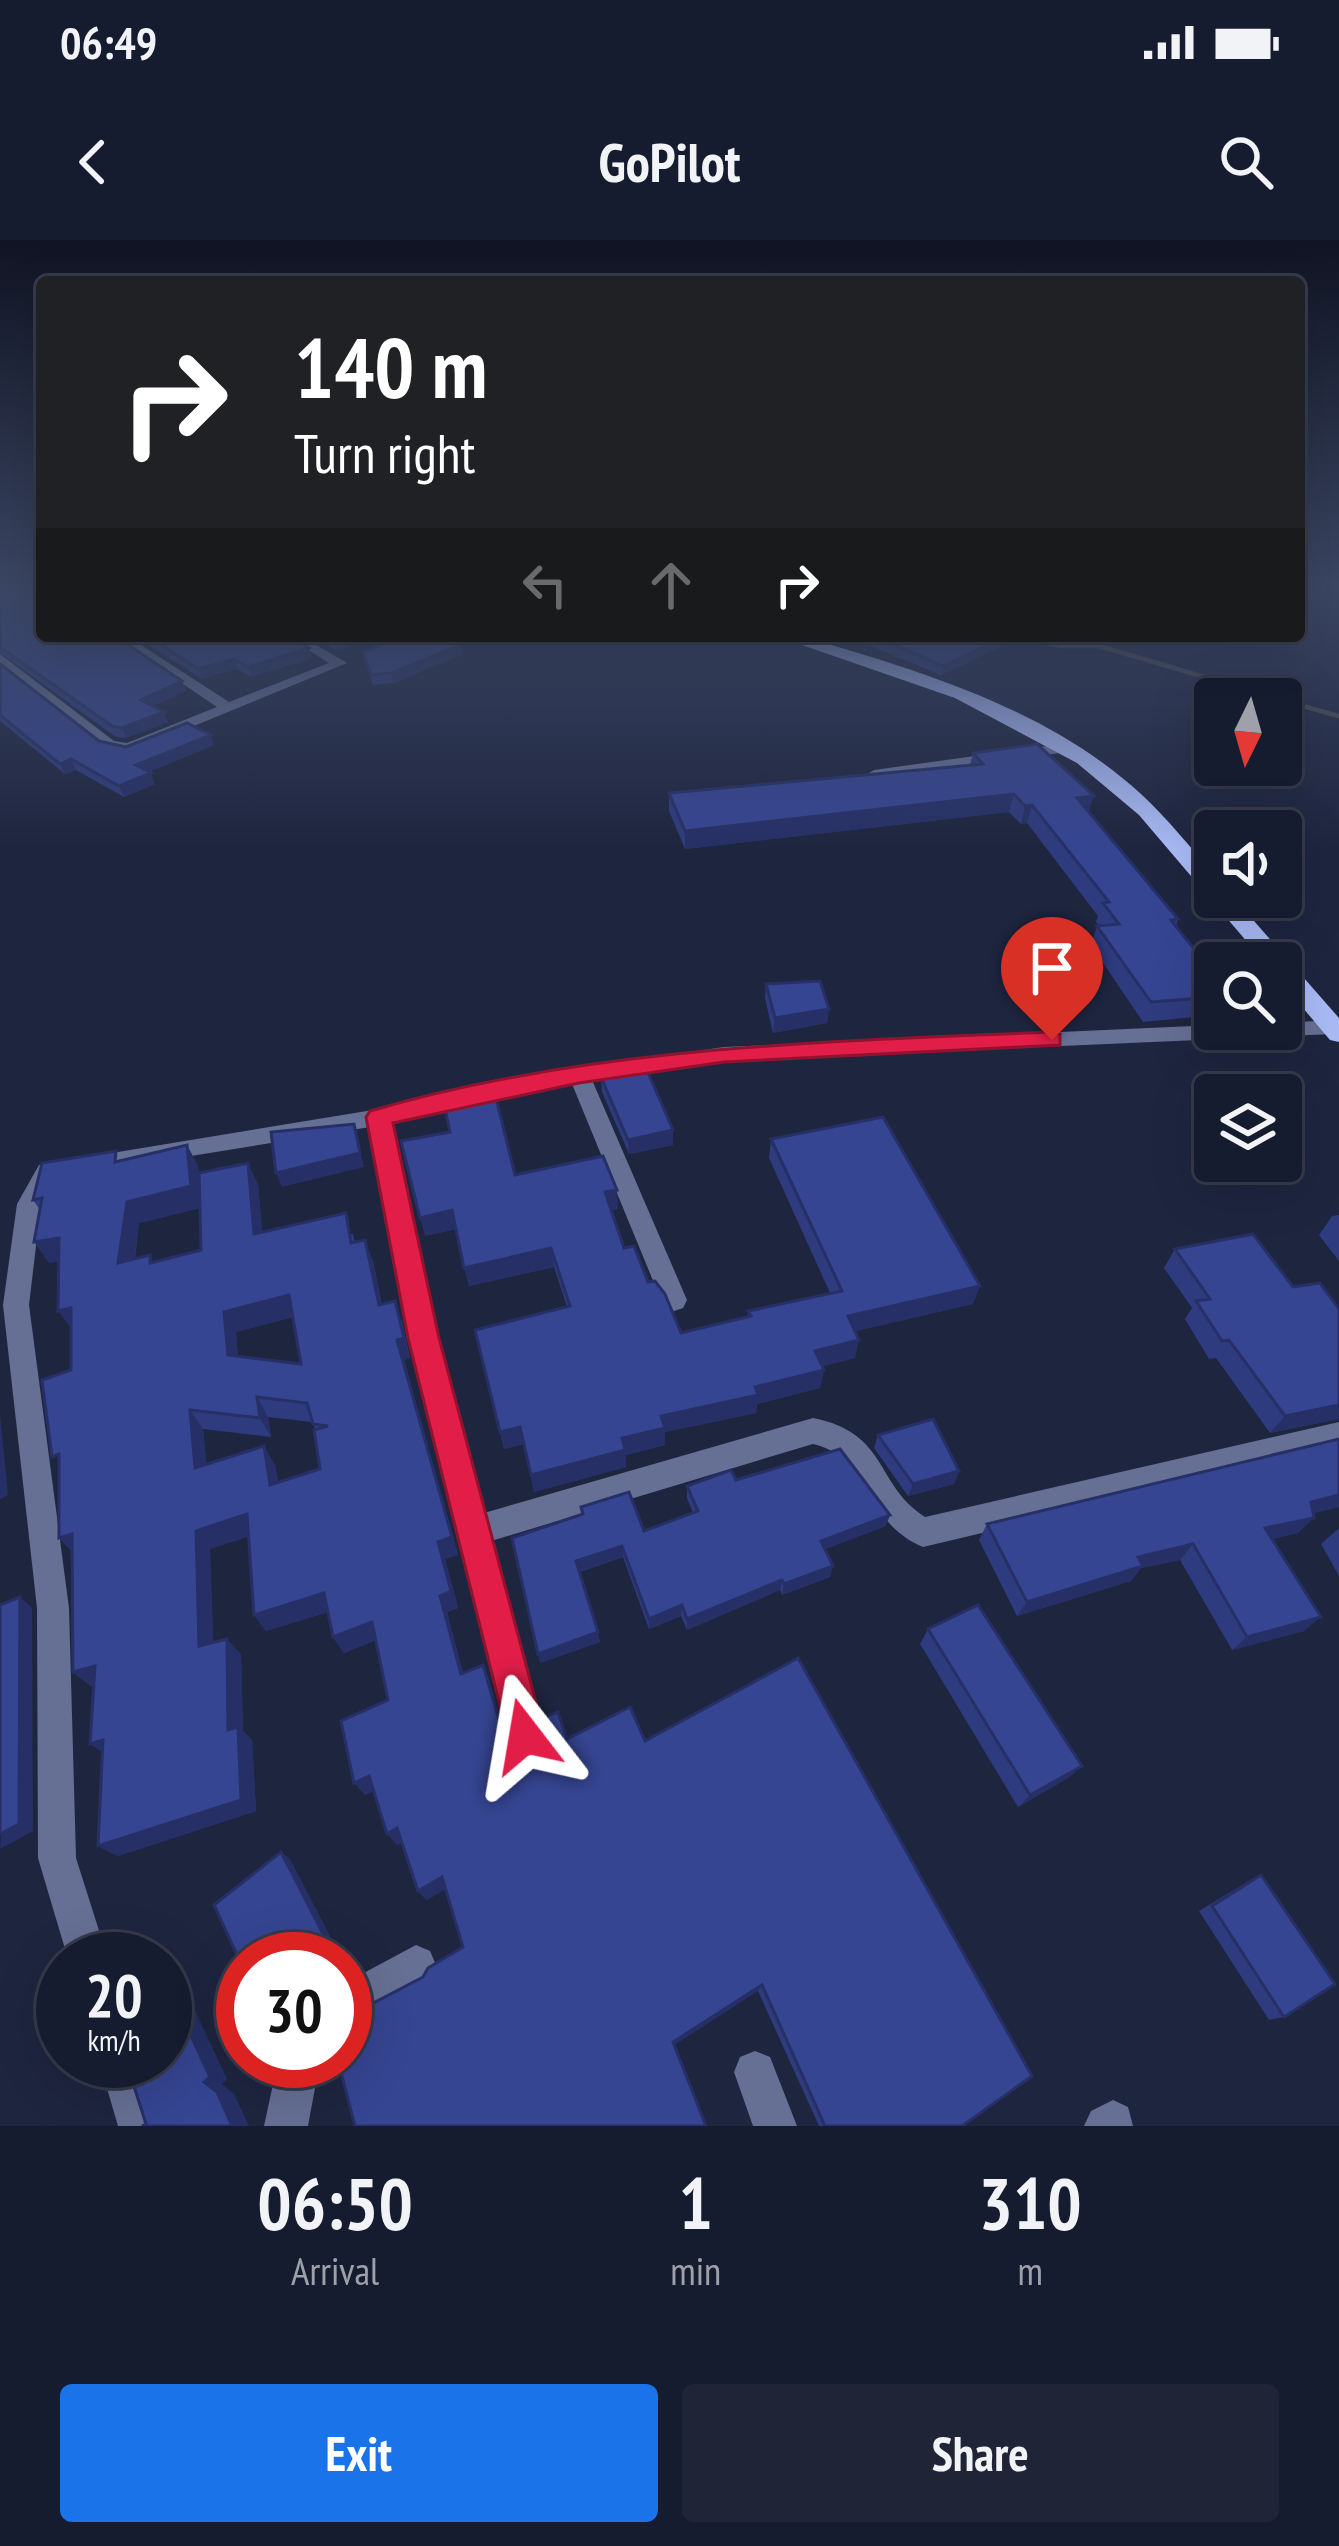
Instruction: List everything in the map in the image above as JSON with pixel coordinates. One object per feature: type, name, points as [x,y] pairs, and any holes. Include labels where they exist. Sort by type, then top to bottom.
[{"type":"main road","points":[[905,675],[955,691],[1068,748],[1126,791],[1194,867]]},
{"type":"main road","points":[[1239,918],[1259,942]]},
{"type":"main road","points":[[1302,992],[1336,1031]]},
{"type":"street","points":[[23,675],[121,748],[309,675]]},
{"type":"street","points":[[178,675],[227,707]]},
{"type":"street","points":[[861,777],[1068,748]]},
{"type":"street","points":[[80,1932],[57,1858],[53,1608],[16,1305],[29,1204],[37,1183],[53,1168],[379,1117],[579,1075],[724,1054],[1336,1031]]},
{"type":"street","points":[[579,1075],[674,1300]]},
{"type":"street","points":[[379,1117],[424,1338],[525,1736]]},
{"type":"street","points":[[473,1531],[813,1431],[830,1431],[845,1440],[906,1524],[923,1532],[1339,1435]]},
{"type":"street","points":[[372,1990],[416,1965]]},
{"type":"street","points":[[755,2072],[776,2126]]},
{"type":"street","points":[[128,2088],[140,2126]]},
{"type":"street","points":[[286,2126],[293,2088]]},
{"type":"building","points":[[0,675],[14,675],[99,741],[126,747],[187,723],[211,735],[136,765],[151,773],[119,786],[71,759],[60,764],[0,715]]},
{"type":"building","points":[[40,675],[173,675],[182,681],[141,700],[164,712],[122,728],[112,726]]},
{"type":"building","points":[[1037,744],[1094,796],[1077,798],[1178,919],[1171,920],[1194,949],[1194,999],[1151,1002],[1097,926],[1119,924],[1103,903],[1109,902],[1032,805],[1025,806],[1014,794],[685,831],[669,793],[983,764],[973,753]]},
{"type":"building","points":[[820,981],[829,1009],[775,1018],[766,984]]},
{"type":"building","points":[[646,1068],[673,1130],[628,1140],[601,1077]]},
{"type":"building","points":[[495,1094],[515,1175],[603,1156],[617,1190],[605,1192],[624,1248],[634,1246],[648,1282],[655,1281],[665,1294],[681,1333],[751,1316],[748,1311],[842,1291],[771,1139],[883,1117],[980,1286],[848,1316],[859,1340],[815,1351],[824,1370],[755,1387],[758,1395],[661,1416],[665,1428],[622,1438],[625,1450],[531,1475],[520,1427],[500,1432],[475,1330],[570,1306],[551,1248],[464,1268],[452,1210],[420,1218],[401,1141],[450,1132],[444,1103]]},
{"type":"building","points":[[354,1124],[360,1153],[276,1173],[271,1132]]},
{"type":"building","points":[[187,1145],[191,1186],[127,1202],[118,1263],[150,1255],[150,1263],[201,1250],[199,1173],[248,1163],[254,1234],[346,1213],[351,1243],[365,1240],[379,1305],[395,1301],[404,1338],[397,1340],[452,1537],[438,1542],[451,1591],[440,1596],[461,1674],[483,1665],[504,1737],[522,1745],[537,1737],[542,1718],[558,1712],[567,1739],[630,1707],[645,1741],[798,1658],[1032,2076],[962,2126],[825,2126],[762,1985],[673,2042],[706,2126],[355,2126],[345,2088],[372,2088],[372,2004],[423,1977],[428,1968],[463,1947],[442,1877],[418,1891],[397,1828],[387,1834],[369,1776],[354,1783],[341,1721],[388,1700],[372,1622],[333,1637],[324,1593],[254,1615],[247,1514],[196,1531],[199,1646],[227,1639],[228,1730],[238,1727],[241,1800],[98,1846],[103,1740],[90,1744],[95,1666],[73,1672],[72,1534],[59,1538],[59,1454],[52,1457],[42,1380],[71,1370],[71,1308],[58,1311],[59,1238],[34,1242],[42,1198],[33,1200],[42,1163],[116,1151],[115,1162]],"holes":[[[289,1295],[301,1364],[228,1355],[224,1312]],[[257,1397],[307,1403],[313,1424],[328,1426],[314,1430],[320,1469],[270,1485],[264,1446],[195,1468],[190,1410],[260,1418]]]},
{"type":"building","points":[[1253,1234],[1293,1287],[1320,1283],[1339,1309],[1339,1405],[1285,1416],[1229,1340],[1222,1341],[1196,1301],[1210,1299],[1175,1249]]},
{"type":"building","points":[[933,1419],[959,1471],[913,1484],[878,1435]]},
{"type":"building","points":[[1339,1439],[1339,1495],[1311,1502],[1314,1518],[1265,1528],[1321,1617],[1247,1637],[1193,1544],[1138,1557],[1143,1566],[1027,1602],[987,1524]]},
{"type":"building","points":[[840,1449],[890,1515],[821,1541],[833,1566],[784,1584],[782,1580],[687,1619],[682,1605],[649,1619],[622,1546],[576,1561],[598,1632],[538,1654],[512,1538],[583,1514],[581,1507],[629,1492],[644,1531],[698,1511],[687,1486],[731,1470],[736,1480]]},
{"type":"building","points":[[20,1597],[19,1824],[0,1834],[0,1605]]},
{"type":"building","points":[[978,1605],[1082,1766],[1030,1795],[928,1629]]},
{"type":"building","points":[[281,1852],[322,1932],[226,1932],[214,1905]]},
{"type":"building","points":[[1261,1875],[1335,1984],[1284,2017],[1212,1906]]},
{"type":"building","points":[[192,2038],[210,2077],[204,2082],[217,2092],[232,2126],[142,2126],[146,2124],[135,2088],[192,2088]]},
{"type":"waterway","points":[[1198,675],[1208,678]]},
{"type":"waterway","points":[[1302,706],[1339,716]]},
{"type":"route","points":[[525,1736],[424,1338],[379,1117],[579,1075],[724,1054],[1052,1040]]}]
